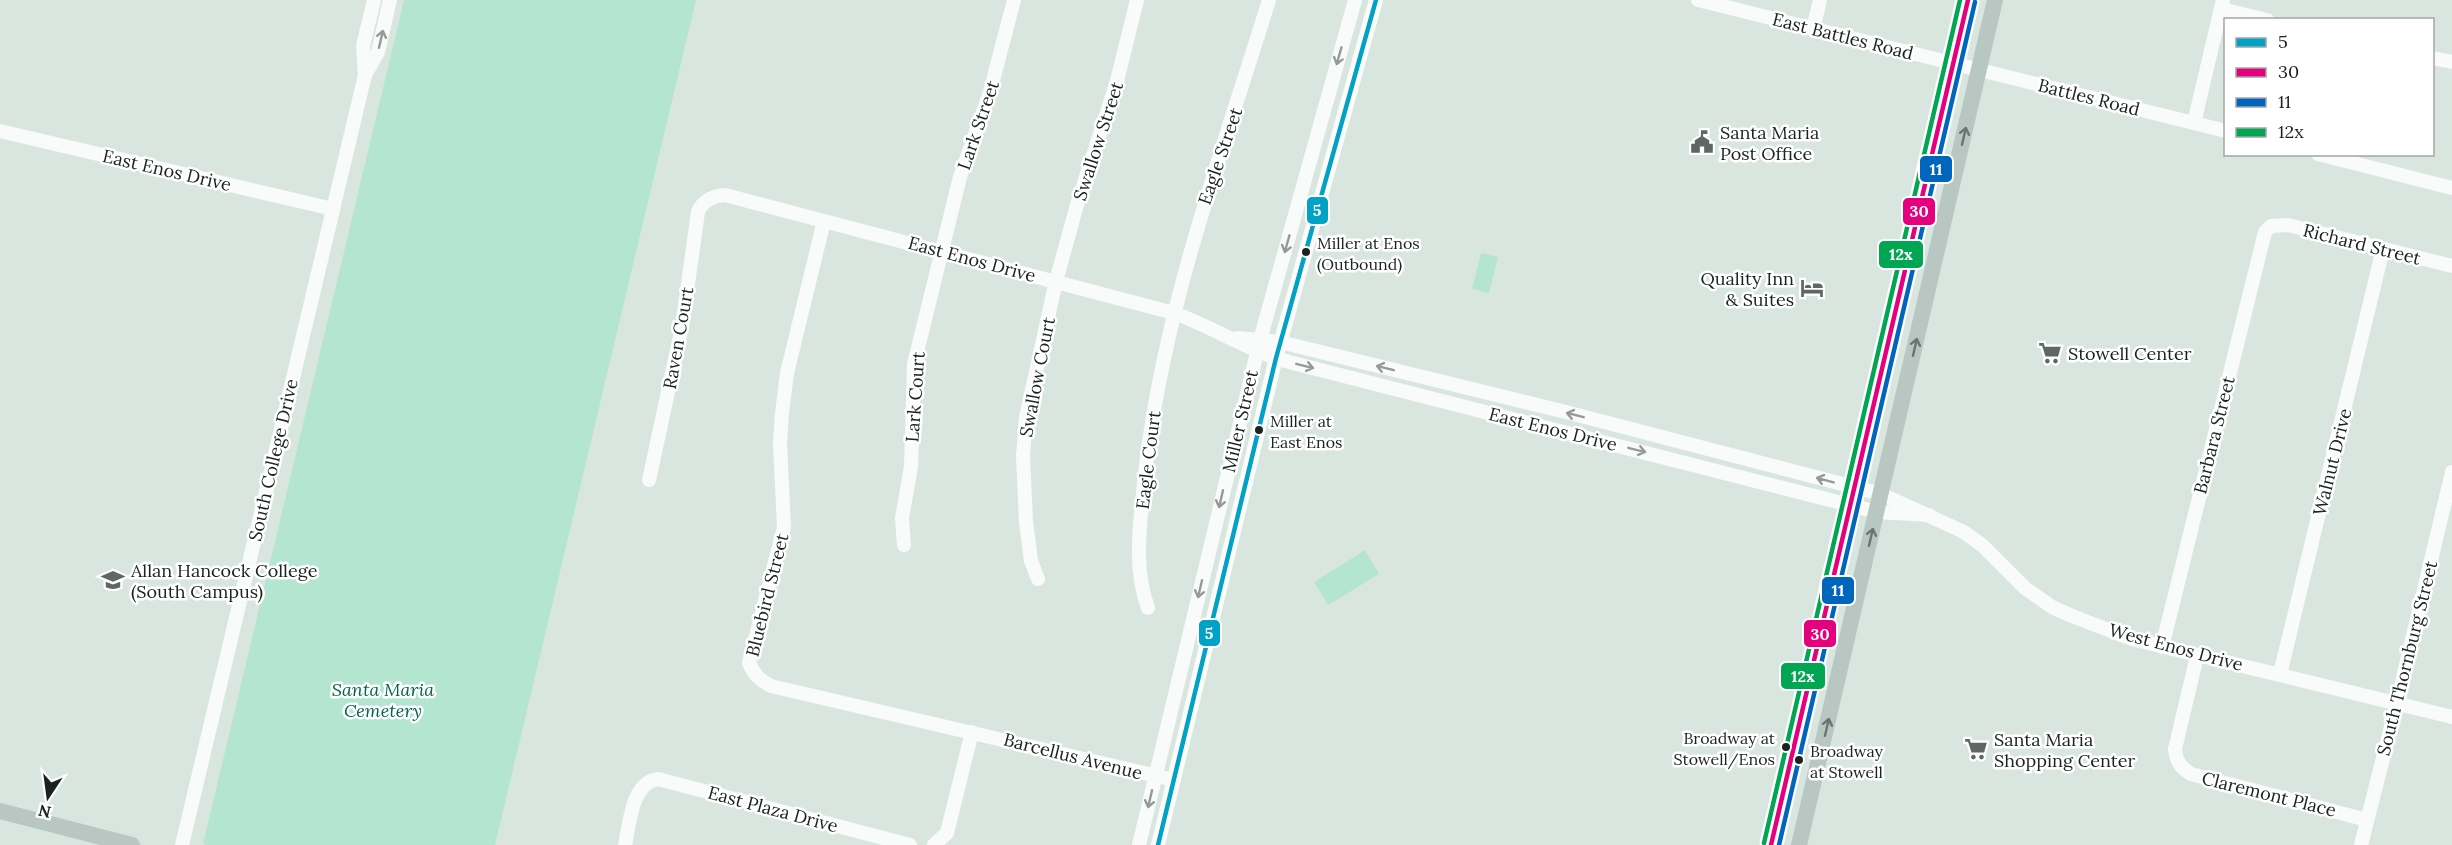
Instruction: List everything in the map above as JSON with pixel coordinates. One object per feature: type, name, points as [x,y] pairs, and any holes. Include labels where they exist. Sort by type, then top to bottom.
[{"type":"main road","points":[[1771,845],[1968,0]]},
{"type":"main road","points":[[1799,845],[1995,0]]},
{"type":"main road","points":[[0,811],[132,845]]},
{"type":"street","name":"South College Drive","points":[[365,75],[363,46],[374,0]]},
{"type":"street","name":"South College Drive","points":[[182,845],[365,75],[378,52],[390,0]]},
{"type":"street","name":"Lark Street","points":[[940,250],[960,177],[990,92],[1014,0]]},
{"type":"street","name":"Swallow Street","points":[[1056,281],[1077,205],[1117,81],[1137,0]]},
{"type":"street","name":"Eagle Street","points":[[1174,313],[1199,219],[1269,0]]},
{"type":"street","name":"Miller Street","points":[[1139,845],[1258,345],[1355,0]]},
{"type":"street","name":"Miller Street","points":[[1158,845],[1280,342],[1376,0]]},
{"type":"street","name":"East Battles Road","points":[[1698,0],[1953,63]]},
{"type":"street","points":[[1813,29],[1820,0]]},
{"type":"street","points":[[2194,123],[2222,4],[2261,18]]},
{"type":"street","points":[[2434,58],[2452,62]]},
{"type":"street","name":"Battles Road","points":[[1953,63],[2224,130]]},
{"type":"street","name":"East Enos Drive","points":[[0,131],[333,209]]},
{"type":"street","points":[[2326,156],[2452,188]]},
{"type":"street","name":"East Enos Drive","points":[[709,199],[725,195],[1056,281],[1174,313],[1258,345],[1276,358],[1877,512]]},
{"type":"street","name":"Raven Court","points":[[650,480],[682,327],[698,212],[701,205],[709,199]]},
{"type":"street","name":"Bluebird Street","points":[[824,221],[787,373],[780,443],[784,527],[749,663],[760,680],[771,686],[972,732]]},
{"type":"street","name":"Richard Street","points":[[2271,226],[2288,225],[2452,266]]},
{"type":"street","name":"Barbara Street","points":[[2162,647],[2265,232],[2271,226]]},
{"type":"street","name":"Walnut Drive","points":[[2280,674],[2383,249]]},
{"type":"street","name":"Lark Court","points":[[904,545],[902,518],[911,467],[914,364],[940,250]]},
{"type":"street","name":"Swallow Court","points":[[1038,579],[1028,548],[1023,456],[1029,401],[1056,281]]},
{"type":"street","name":"Eagle Court","points":[[1148,608],[1141,588],[1139,536],[1148,442],[1174,313]]},
{"type":"street","name":"East Enos Drive","points":[[1258,345],[1280,342],[1566,412],[1881,494]]},
{"type":"street","name":"South Thornburg Street","points":[[2361,845],[2452,472]]},
{"type":"street","name":"West Enos Drive","points":[[1881,494],[1955,527],[1978,543],[2017,581],[2052,607],[2132,639],[2452,717]]},
{"type":"street","name":"West Enos Drive","points":[[1877,512],[1929,515]]},
{"type":"street","name":"Claremont Place","points":[[2197,656],[2175,749],[2176,760],[2182,769],[2191,774],[2367,820]]},
{"type":"street","points":[[934,845],[947,833],[972,732]]},
{"type":"street","name":"Barcellus Avenue","points":[[972,732],[1174,780]]},
{"type":"street","name":"East Plaza Drive","points":[[625,845],[637,795],[650,780],[658,779],[910,845]]},
{"type":"green space","name":"Santa Maria Cemetery","points":[[404,0],[696,0],[495,845],[207,845],[203,844]]},
{"type":"green space","points":[[1481,253],[1498,257],[1489,293],[1472,289]]},
{"type":"green space","points":[[1365,550],[1379,574],[1328,605],[1314,582]]},
{"type":"transit line","name":"5","points":[[1158,845],[1276,358],[1376,0]]},
{"type":"transit line","name":"12x","points":[[1764,843],[1960,0]]},
{"type":"transit line","name":"30","points":[[1771,845],[1968,0]]},
{"type":"transit line","name":"11","points":[[1779,845],[1975,2]]},
{"type":"place","name":"Santa Maria Post Office","points":[[1702,142]]},
{"type":"place","name":"Miller at Enos (Outbound)","points":[[1306,252]]},
{"type":"place","name":"Quality Inn & Suites","points":[[1812,288]]},
{"type":"place","name":"Stowell Center","points":[[2050,353]]},
{"type":"place","name":"Miller at East Enos","points":[[1259,430]]},
{"type":"place","name":"Allan Hancock College (South Campus)","points":[[113,580]]},
{"type":"place","name":"Broadway at Stowell/Enos","points":[[1786,747]]},
{"type":"place","name":"Santa Maria Shopping Center","points":[[1976,749]]},
{"type":"place","name":"Broadway at Stowell","points":[[1799,760]]}]
